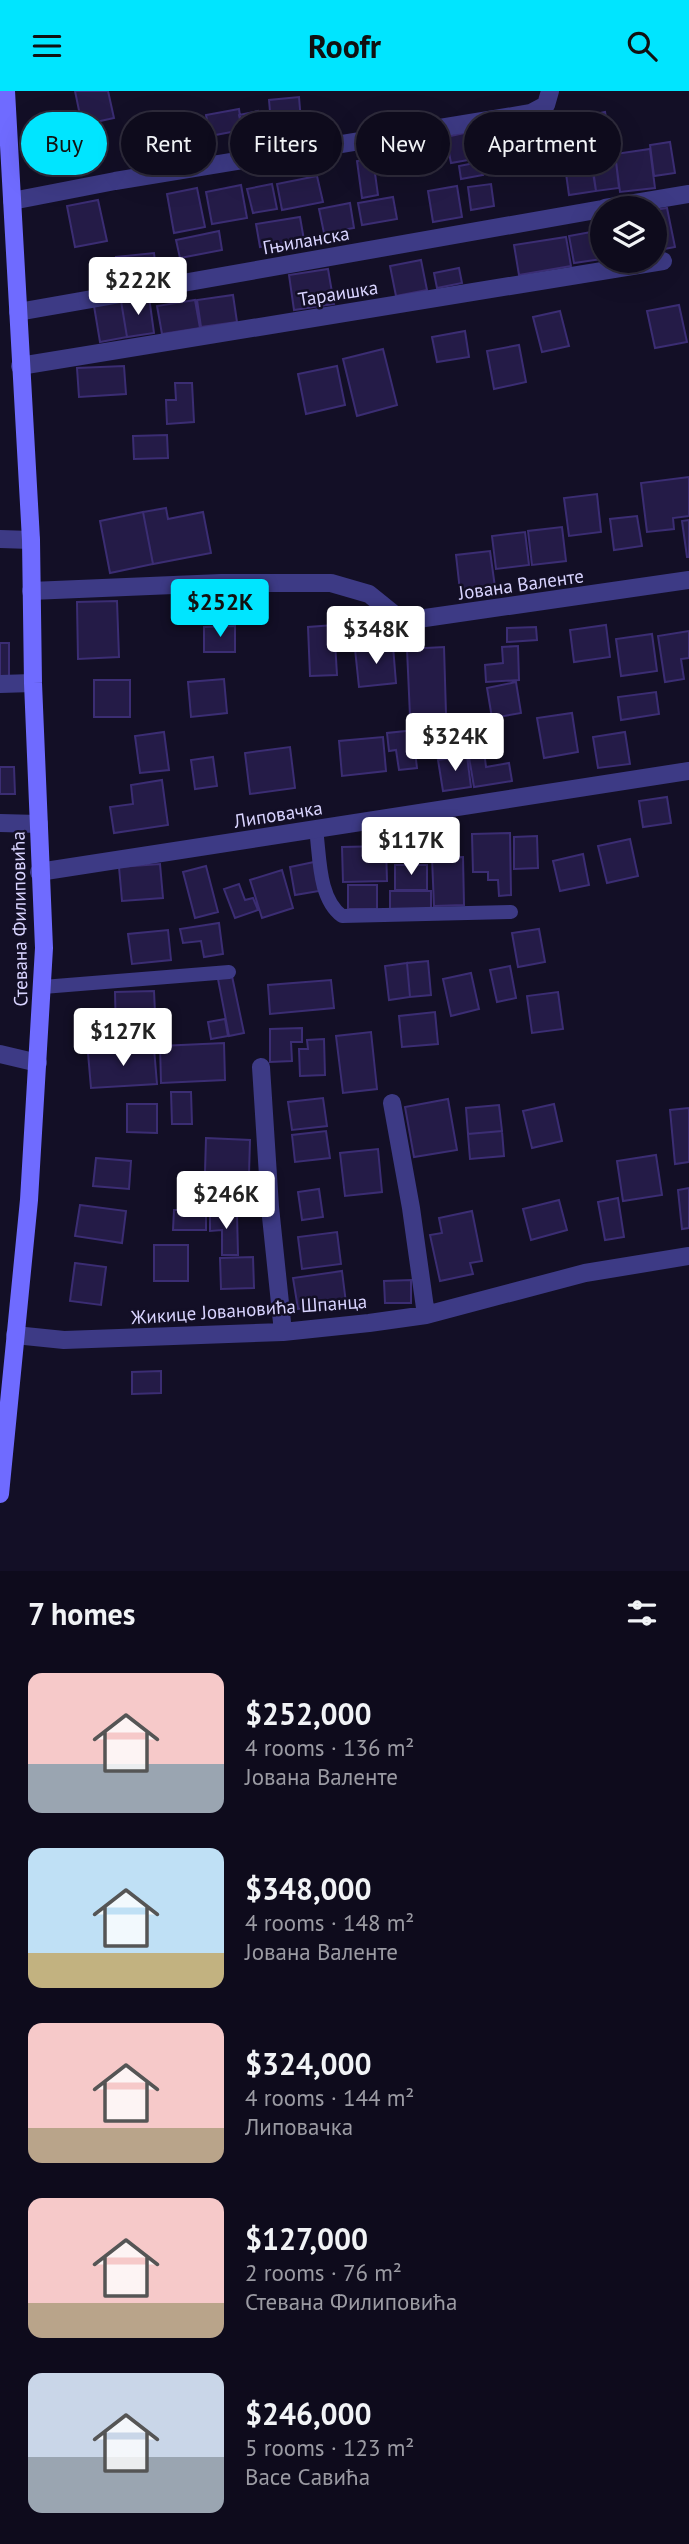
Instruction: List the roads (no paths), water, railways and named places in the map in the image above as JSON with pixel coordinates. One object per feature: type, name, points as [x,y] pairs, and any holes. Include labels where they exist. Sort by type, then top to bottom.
[{"type":"main road","name":"Стевана Филиповића","points":[[0,1494],[9,1346],[29,1199],[43,987],[31,540],[6,91]]},
{"type":"street","points":[[12,201],[115,181],[531,113],[546,105],[551,91]]},
{"type":"street","name":"Гњиланска","points":[[667,198],[689,194]]},
{"type":"street","name":"Гњиланска","points":[[18,312],[590,211]]},
{"type":"street","name":"Тараишка","points":[[20,366],[590,273]]},
{"type":"street","points":[[0,539],[31,540]]},
{"type":"street","name":"Јована Валенте","points":[[31,590],[221,583],[331,583],[369,594],[395,615],[418,619],[689,580]]},
{"type":"street","points":[[0,684],[33,683]]},
{"type":"street","name":"Липовачка","points":[[40,872],[689,771]]},
{"type":"street","points":[[0,823],[39,824]]},
{"type":"street","points":[[0,1053],[38,1063]]},
{"type":"street","points":[[261,1066],[270,1207],[283,1332]]},
{"type":"street","points":[[392,1103],[411,1208],[426,1315]]},
{"type":"street","name":"Жикице Јовановића Шпанца","points":[[9,1346],[64,1340],[283,1332],[426,1315],[585,1273],[689,1256]]},
{"type":"lane","points":[[316,829],[326,895],[331,908],[342,916],[511,912]]},
{"type":"lane","points":[[43,987],[229,972]]}]
